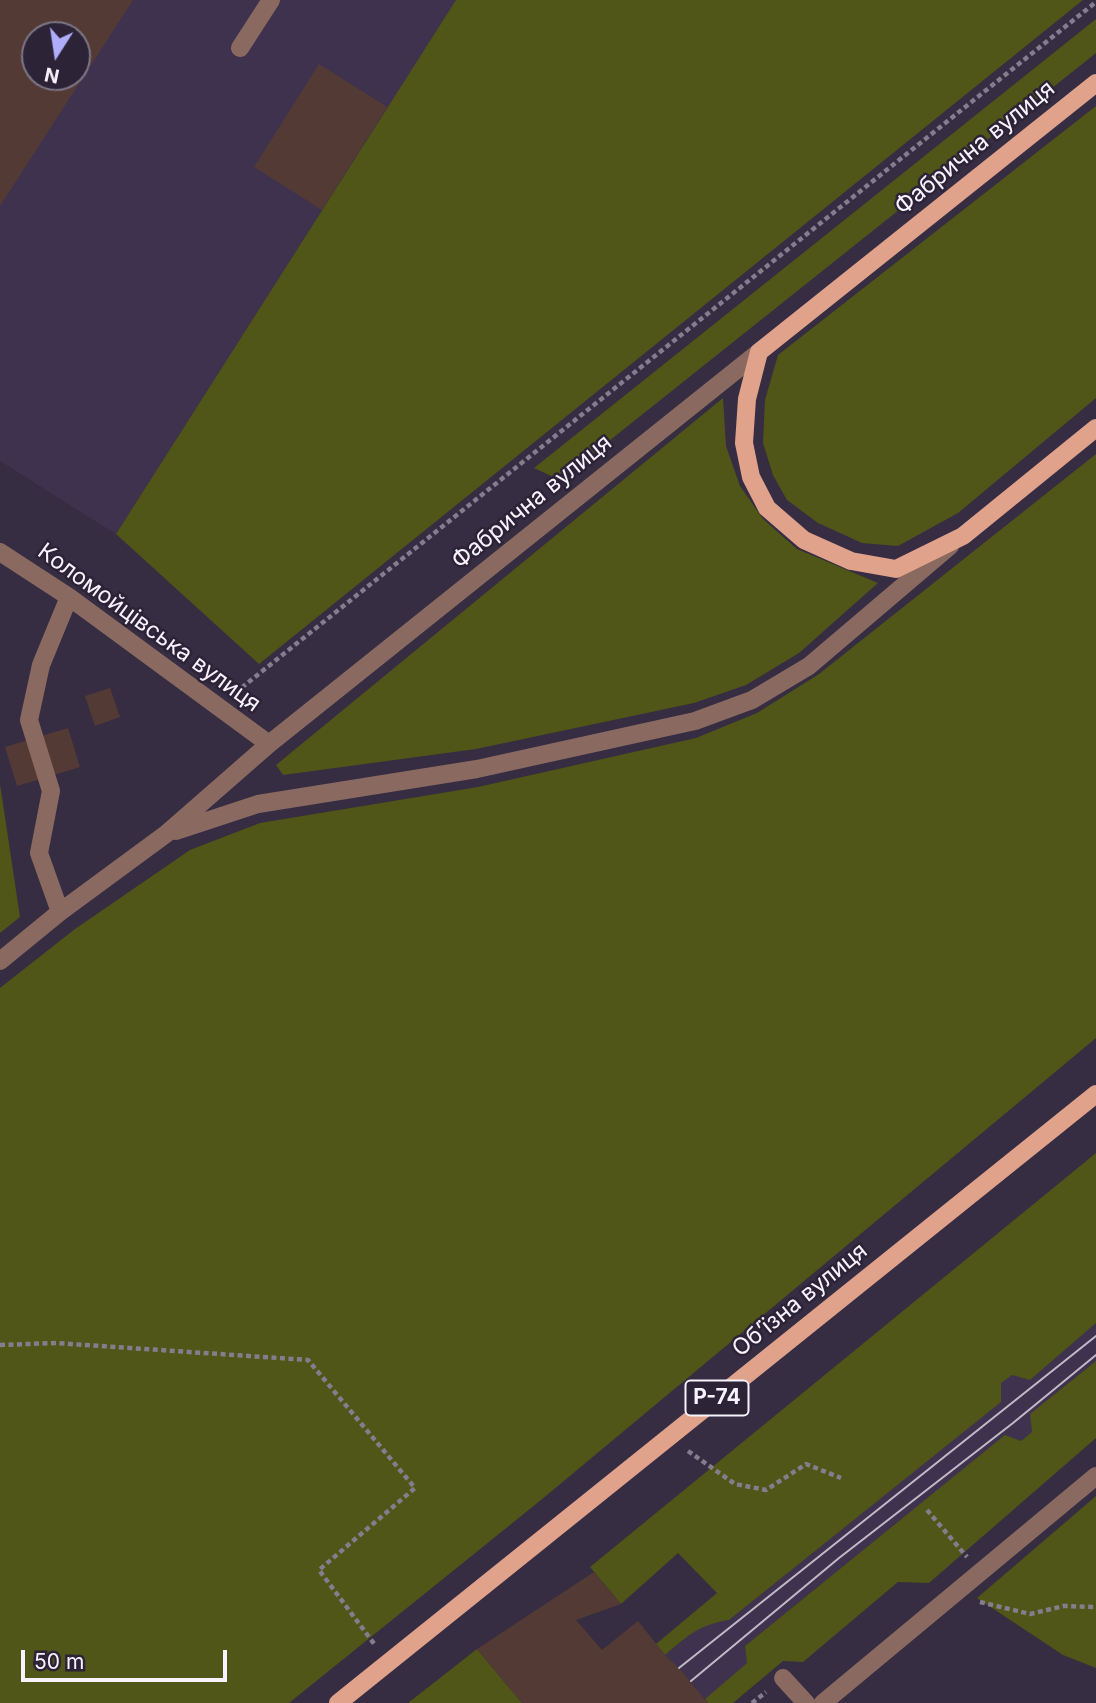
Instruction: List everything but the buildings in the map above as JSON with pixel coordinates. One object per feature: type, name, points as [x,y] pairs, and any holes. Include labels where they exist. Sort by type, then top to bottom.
[{"type":"main road","name":"Фабрична вулиця","points":[[759,352],[1096,83]]},
{"type":"main road","points":[[759,352],[747,399],[744,443],[751,477],[767,508],[804,540],[851,561],[895,569],[962,536],[1096,428]]},
{"type":"main road","name":"Обʼїзна вулиця","points":[[338,1703],[1096,1094]]},
{"type":"street","points":[[240,48],[271,0]]},
{"type":"street","name":"Фабрична вулиця","points":[[0,961],[60,912],[166,834],[269,744],[759,352]]},
{"type":"street","points":[[166,834],[258,804],[477,769],[695,721],[752,700],[809,666],[962,536]]},
{"type":"street","name":"Коломойцівська вулиця","points":[[0,552],[69,597],[269,744]]},
{"type":"street","points":[[60,912],[38,853],[51,792],[29,720],[41,665],[69,597]]},
{"type":"street","points":[[823,1703],[955,1596],[1096,1476]]},
{"type":"street","points":[[783,1678],[806,1703]]},
{"type":"path","points":[[218,706],[1096,2]]},
{"type":"path","points":[[0,1345],[56,1343],[308,1360],[415,1489],[319,1570],[388,1662]]},
{"type":"path","points":[[657,1446],[684,1448],[735,1484],[766,1490],[806,1464],[841,1478]]},
{"type":"path","points":[[927,1510],[981,1574]]},
{"type":"path","points":[[955,1596],[1030,1614],[1064,1606],[1096,1607]]},
{"type":"shaded area","points":[[0,0],[456,0],[116,534],[0,461]]},
{"type":"shaded area","points":[[1096,1323],[1096,1361],[1031,1414],[1032,1432],[1021,1441],[1005,1436],[745,1646],[747,1663],[705,1699],[665,1655],[689,1635],[711,1622],[729,1620],[1000,1402],[1001,1383],[1012,1374],[1030,1380]]},
{"type":"green space","points":[[456,0],[1083,0],[259,664],[116,534]]},
{"type":"green space","points":[[1096,19],[1096,53],[560,480],[534,468]]},
{"type":"green space","points":[[1096,106],[1096,398],[958,513],[898,546],[862,543],[818,523],[787,500],[773,475],[763,443],[765,400],[778,355]]},
{"type":"green space","points":[[723,398],[726,446],[740,486],[763,519],[797,549],[878,583],[799,653],[746,685],[694,703],[476,749],[283,775],[276,765]]},
{"type":"green space","points":[[1096,454],[1096,1038],[541,1500],[289,1703],[0,1703],[0,988],[75,929],[190,850],[260,823],[478,787],[696,738],[757,713],[819,674]]},
{"type":"green space","points":[[0,784],[20,917],[0,933]]},
{"type":"green space","points":[[1096,1153],[1096,1323],[1030,1380],[1012,1375],[1001,1383],[1001,1402],[729,1620],[702,1628],[665,1655],[656,1644],[717,1593],[678,1553],[621,1604],[590,1567]]},
{"type":"green space","points":[[1096,1361],[1096,1438],[929,1583],[898,1582],[803,1662],[783,1661],[733,1703],[708,1703],[705,1699],[747,1663],[745,1646],[1005,1435],[1021,1441],[1032,1432],[1030,1414]]},
{"type":"green space","points":[[1096,1496],[1096,1668],[1063,1655],[977,1598]]},
{"type":"green space","points":[[477,1649],[522,1703],[408,1703]]},
{"type":"tram line","points":[[679,1668],[1096,1336]]},
{"type":"tram line","points":[[691,1681],[839,1558],[1096,1355]]}]
